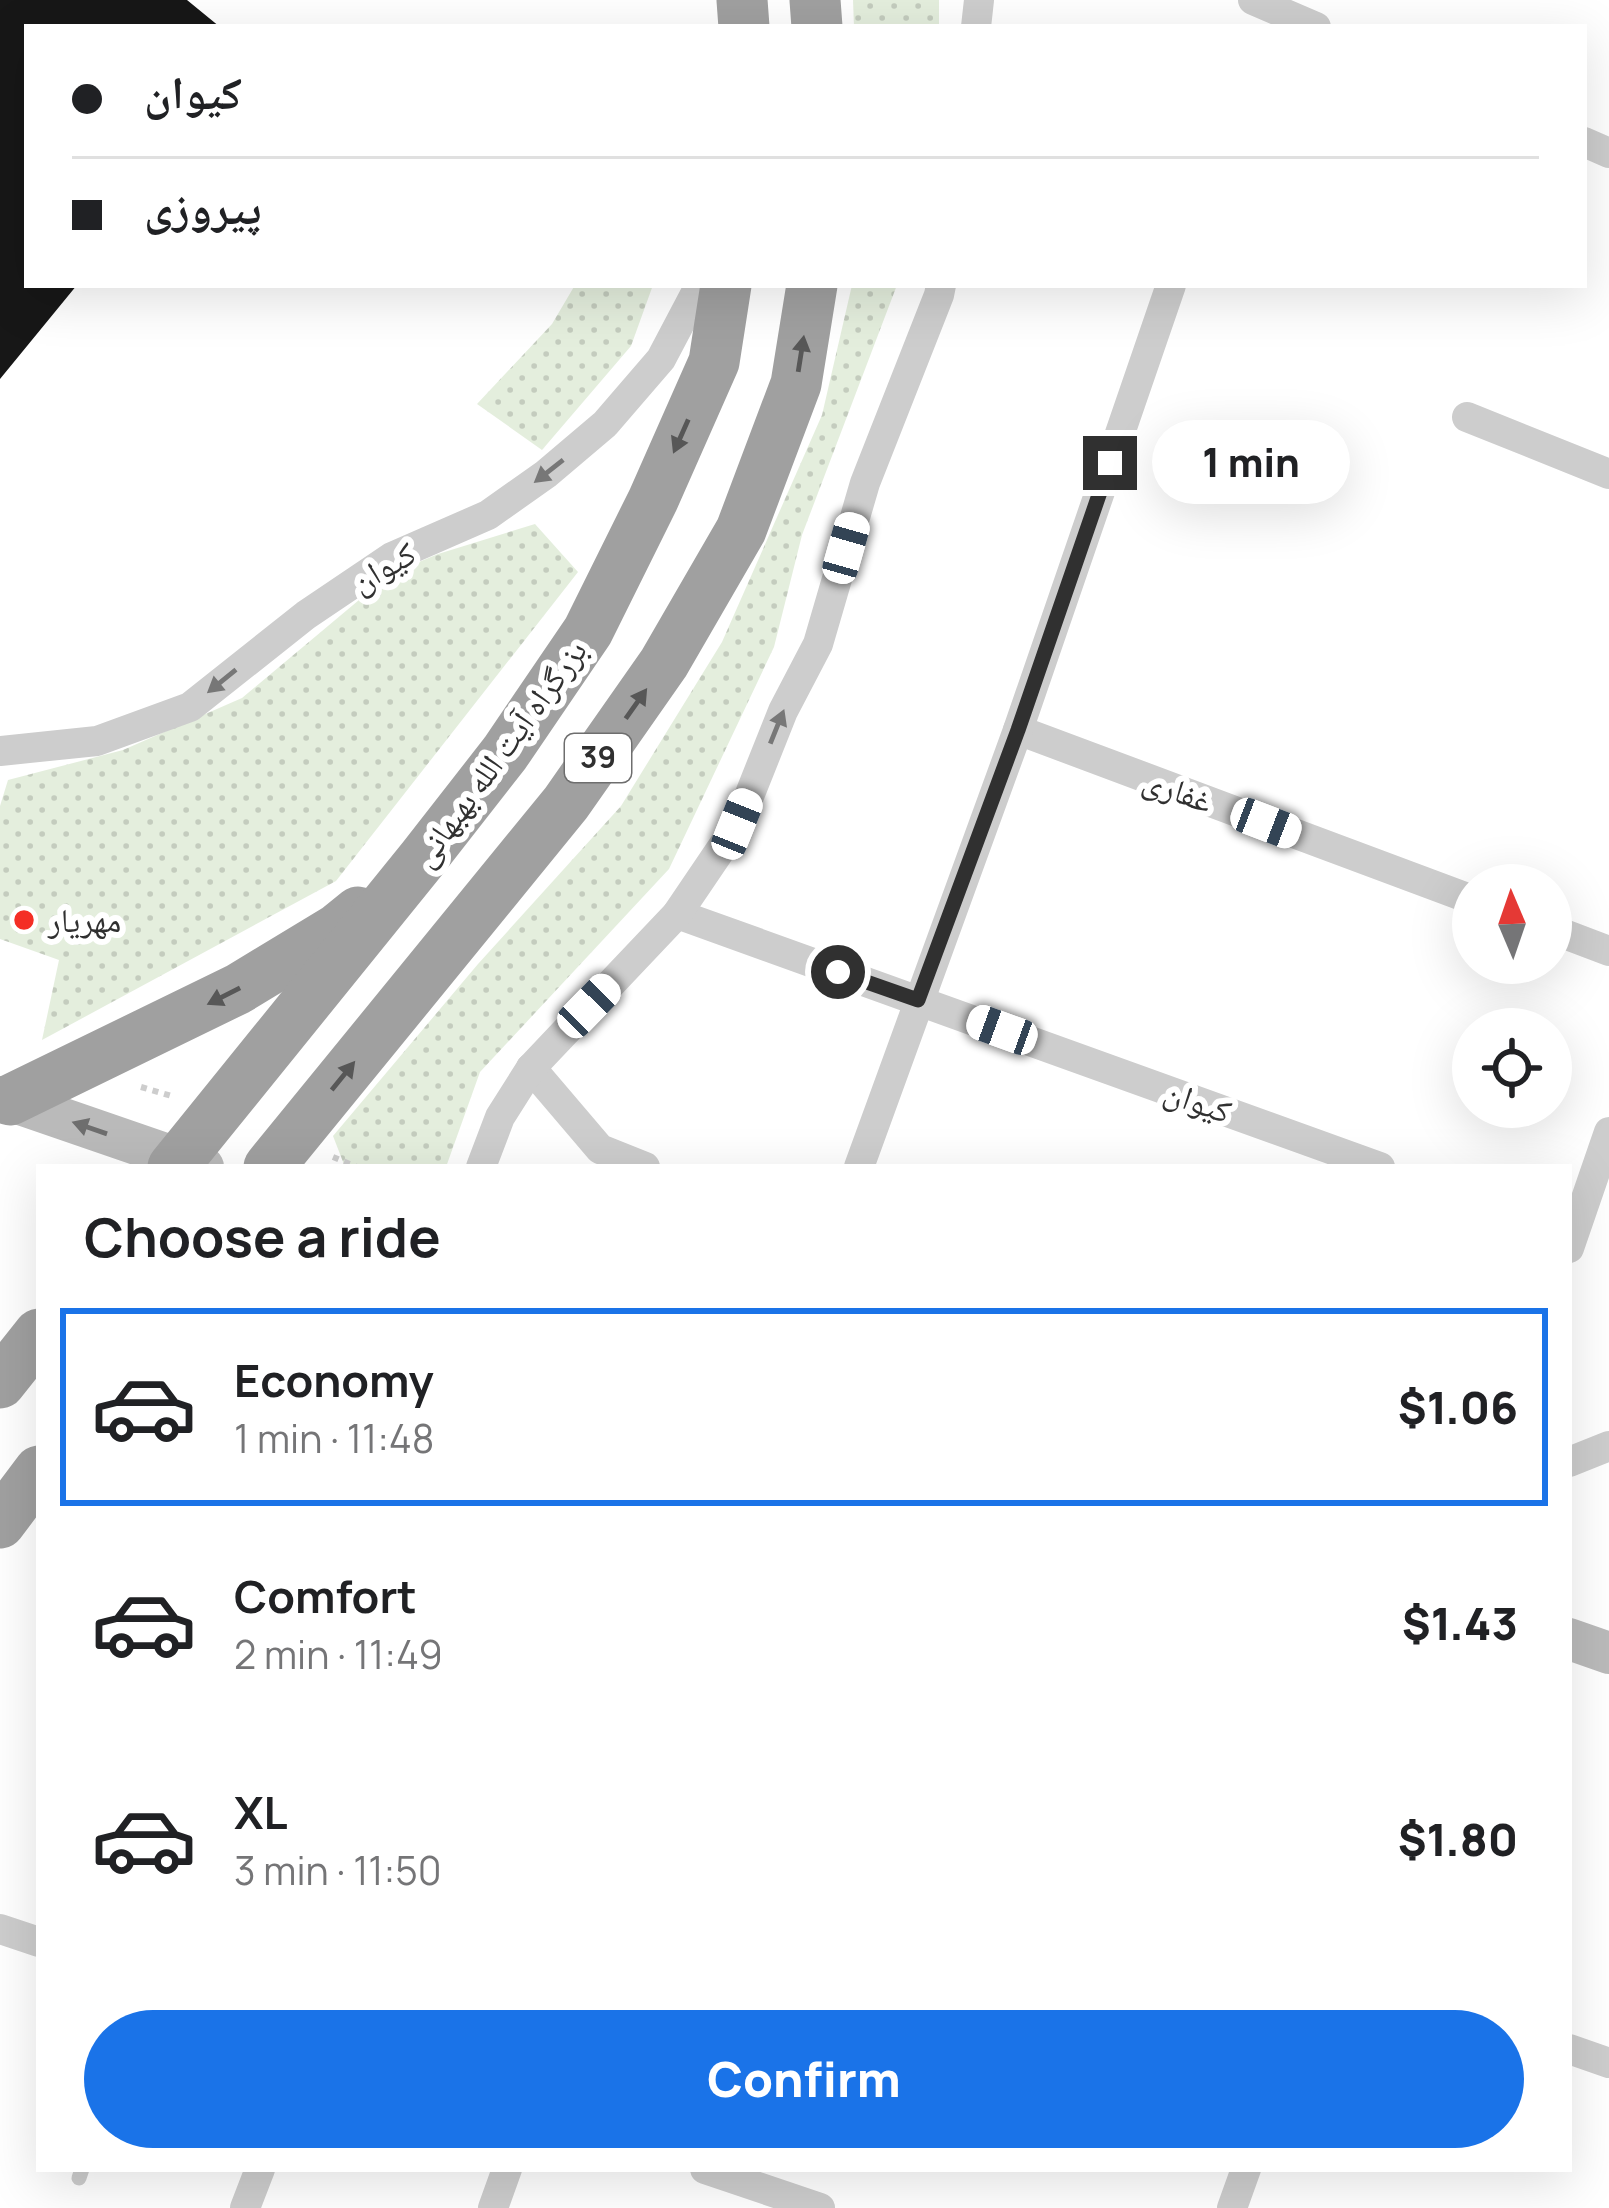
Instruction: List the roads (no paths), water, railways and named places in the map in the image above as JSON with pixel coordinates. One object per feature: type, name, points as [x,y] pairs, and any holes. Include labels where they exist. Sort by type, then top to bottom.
[{"type":"highway","name":"بزرگراه آیت الله بهبهانی","points":[[185,1164],[505,753],[588,631],[714,362],[726,288]]},
{"type":"highway","name":"39","points":[[271,1164],[566,803],[664,663],[741,530],[796,384],[812,288]]},
{"type":"highway","points":[[5,1098],[125,1046],[238,989],[337,929],[423,858]]},
{"type":"highway","points":[[0,1383],[36,1338]]},
{"type":"highway","points":[[15,1521],[36,1477]]},
{"type":"main road","points":[[5,1098],[185,1164]]},
{"type":"main road","points":[[1572,1640],[1609,1653]]},
{"type":"street","points":[[1263,8],[1308,24]]},
{"type":"street","name":"کیوان","points":[[0,751],[97,741],[190,707],[305,615],[392,557],[488,515],[605,424],[661,358],[698,288]]},
{"type":"street","points":[[482,1164],[500,1117],[531,1068],[677,914],[737,824],[783,711],[818,644],[865,483],[940,288]]},
{"type":"street","points":[[860,1164],[1018,730],[1170,288]]},
{"type":"street","points":[[1467,417],[1609,474]]},
{"type":"street","name":"غفاری","points":[[1018,730],[1452,892]]},
{"type":"street","name":"کیوان","points":[[677,914],[1371,1164]]},
{"type":"street","points":[[1572,937],[1609,951]]},
{"type":"street","points":[[531,1068],[600,1149],[638,1164]]},
{"type":"street","points":[[1572,1234],[1609,1132]]},
{"type":"street","points":[[1572,1461],[1609,1446]]},
{"type":"street","points":[[0,1929],[36,1941]]},
{"type":"street","points":[[1572,2050],[1609,2063]]},
{"type":"street","points":[[245,2208],[259,2172]]},
{"type":"street","points":[[493,2208],[506,2172]]},
{"type":"street","points":[[714,2172],[820,2208]]},
{"type":"street","points":[[1232,2208],[1245,2172]]},
{"type":"place","name":"مهریار","points":[[24,920]]}]
